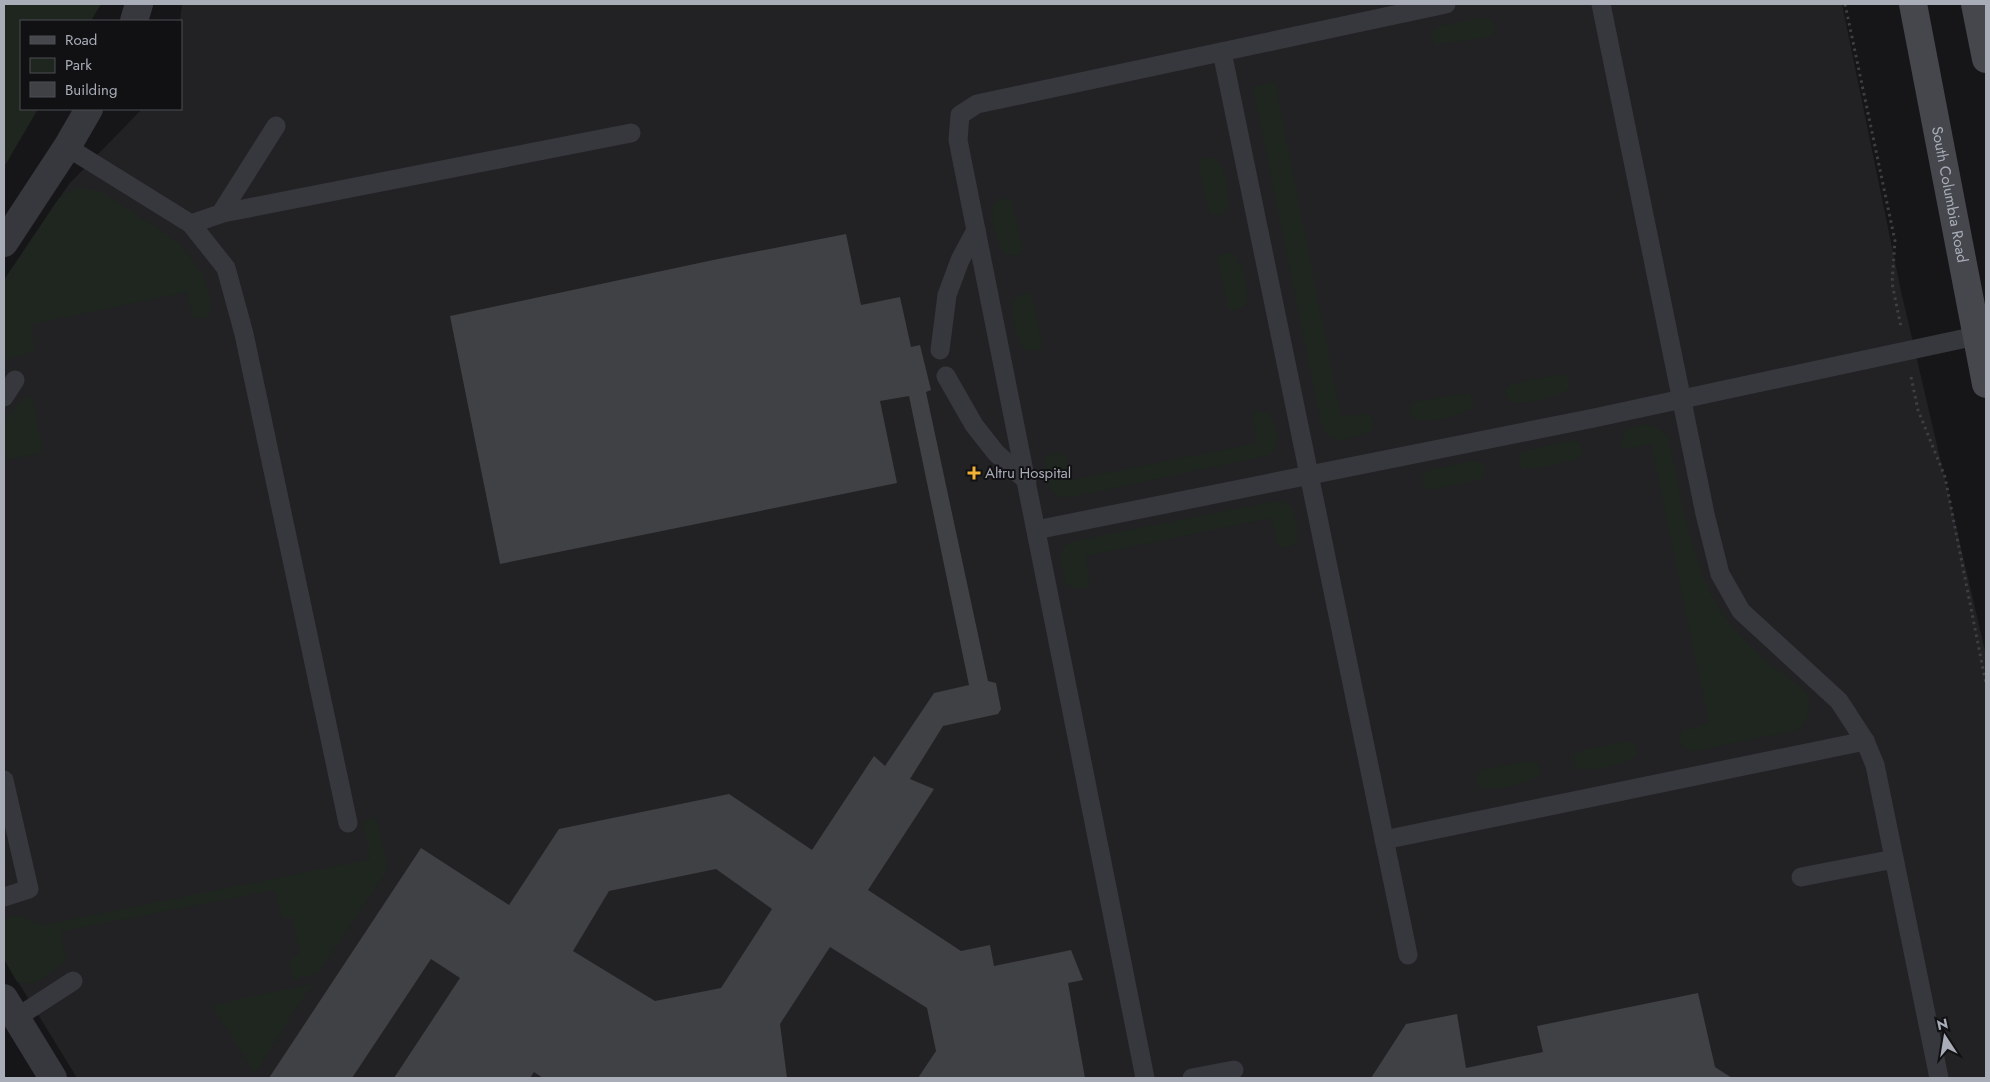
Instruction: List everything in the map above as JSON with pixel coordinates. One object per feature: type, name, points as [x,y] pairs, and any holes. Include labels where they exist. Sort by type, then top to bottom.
[{"type":"main road","name":"South Columbia Road","points":[[1913,4],[1981,335],[1986,384]]},
{"type":"main road","points":[[1975,4],[1986,59]]},
{"type":"street","points":[[134,20],[139,4]]},
{"type":"street","points":[[4,243],[67,147],[88,110]]},
{"type":"street","points":[[10,1008],[53,1078]]},
{"type":"lane","points":[[1144,1078],[958,140],[960,115],[977,104],[1446,4]]},
{"type":"lane","points":[[1601,4],[1705,514],[1720,574],[1741,611],[1839,701],[1865,740],[1875,765],[1938,1078]]},
{"type":"lane","points":[[1222,52],[1408,955]]},
{"type":"lane","points":[[221,213],[276,126]]},
{"type":"lane","points":[[191,224],[221,213],[631,133]]},
{"type":"lane","points":[[67,147],[191,224],[226,268],[244,334],[348,823]]},
{"type":"lane","points":[[940,350],[947,295],[960,260],[976,230]]},
{"type":"lane","points":[[1036,530],[1682,400],[1981,335]]},
{"type":"lane","points":[[946,376],[974,425],[996,453],[1026,481]]},
{"type":"lane","points":[[4,397],[15,380]]},
{"type":"lane","points":[[1384,840],[1865,740]]},
{"type":"lane","points":[[4,780],[29,889],[4,897]]},
{"type":"lane","points":[[1801,877],[1894,859]]},
{"type":"lane","points":[[10,1008],[73,981]]},
{"type":"lane","points":[[1192,1078],[1234,1070]]},
{"type":"path","points":[[1844,4],[1895,241],[1892,283]]},
{"type":"path","points":[[1916,398],[1918,410],[1945,477],[1986,684]]},
{"type":"shaded area","name":"Altru Hospital","points":[[182,4],[1842,4],[1901,291],[1986,655],[1986,1078],[77,1078],[4,959],[4,280],[69,184],[141,110],[182,110],[182,20],[180,20]]},
{"type":"green space","points":[[4,4],[101,4],[92,20],[20,20],[20,110],[37,110],[4,167]]},
{"type":"green space","points":[[1481,18],[1491,19],[1495,26],[1495,32],[1489,37],[1435,45],[1432,39],[1432,32],[1439,26]]},
{"type":"green space","points":[[1275,82],[1341,416],[1371,415],[1374,423],[1372,430],[1343,440],[1331,438],[1326,434],[1321,424],[1253,87]]},
{"type":"green space","points":[[1207,157],[1219,162],[1224,174],[1228,208],[1223,214],[1214,215],[1209,212],[1199,166],[1200,160]]},
{"type":"green space","points":[[78,187],[102,192],[179,243],[203,275],[212,307],[208,317],[200,319],[192,315],[187,292],[33,324],[34,351],[8,360],[4,367],[4,280],[59,198]]},
{"type":"green space","points":[[1008,198],[1012,202],[1022,248],[1021,254],[1014,256],[1005,254],[1002,250],[992,216],[995,203]]},
{"type":"green space","points":[[1233,254],[1240,263],[1247,293],[1245,306],[1232,311],[1228,307],[1218,262],[1219,255]]},
{"type":"green space","points":[[1028,293],[1032,297],[1042,342],[1041,349],[1035,351],[1025,349],[1019,341],[1012,310],[1014,300],[1022,294]]},
{"type":"green space","points":[[1556,375],[1566,375],[1569,381],[1568,389],[1555,396],[1540,400],[1510,402],[1505,394],[1506,389],[1511,384]]},
{"type":"green space","points":[[1470,394],[1473,400],[1473,407],[1461,414],[1445,418],[1421,420],[1414,420],[1411,415],[1410,409],[1415,402]]},
{"type":"green space","points":[[28,396],[33,401],[42,446],[41,452],[4,460],[4,424],[21,399]]},
{"type":"green space","points":[[1257,411],[1267,412],[1276,428],[1276,445],[1270,455],[1067,498],[1056,495],[1050,489],[1045,460],[1049,456],[1059,454],[1065,456],[1071,480],[1257,443],[1252,413]]},
{"type":"green space","points":[[1645,424],[1657,427],[1668,436],[1690,535],[1706,583],[1717,605],[1731,625],[1751,647],[1807,693],[1810,704],[1807,718],[1797,730],[1695,751],[1685,749],[1678,739],[1683,731],[1709,723],[1651,444],[1626,449],[1621,446],[1623,433],[1633,427]]},
{"type":"green space","points":[[1569,441],[1579,442],[1582,449],[1582,453],[1577,460],[1532,469],[1522,468],[1519,462],[1520,455],[1527,450]]},
{"type":"green space","points":[[1471,461],[1481,462],[1484,467],[1485,473],[1480,480],[1425,489],[1422,483],[1422,475],[1430,470]]},
{"type":"green space","points":[[1276,501],[1288,504],[1294,511],[1297,543],[1288,548],[1278,546],[1271,518],[1086,556],[1090,580],[1086,588],[1075,589],[1065,583],[1060,557],[1064,546],[1073,541]]},
{"type":"green space","points":[[1633,742],[1636,748],[1636,756],[1623,763],[1607,767],[1577,769],[1573,761],[1573,756],[1579,751]]},
{"type":"green space","points":[[1528,761],[1537,762],[1540,768],[1539,775],[1526,782],[1511,786],[1481,788],[1476,781],[1477,775],[1482,770]]},
{"type":"green space","points":[[376,817],[388,869],[318,973],[294,980],[289,961],[300,953],[293,918],[282,918],[275,890],[63,931],[61,938],[67,961],[39,981],[30,984],[17,982],[4,959],[4,920],[9,917],[24,917],[43,925],[370,859],[363,822]]},
{"type":"green space","points":[[312,984],[255,1073],[211,1005]]},
{"type":"building","points":[[846,234],[861,305],[900,297],[911,347],[920,345],[931,390],[926,392],[988,681],[996,683],[1001,709],[998,714],[943,726],[910,779],[934,789],[868,890],[961,951],[990,945],[994,966],[1071,950],[1083,980],[1068,983],[1085,1078],[918,1078],[936,1051],[927,1008],[830,947],[780,1024],[787,1078],[543,1078],[534,1072],[530,1078],[394,1078],[460,978],[431,959],[352,1078],[269,1078],[421,848],[509,905],[559,829],[729,794],[812,850],[874,756],[885,766],[934,693],[969,685],[909,396],[880,401],[897,483],[500,564],[450,316]],"holes":[[[716,869],[772,909],[721,988],[655,1001],[573,951],[609,891]]]},
{"type":"building","points":[[1698,993],[1715,1067],[1732,1078],[1371,1078],[1406,1024],[1457,1014],[1466,1068],[1543,1052],[1537,1026]]},
{"type":"place","name":"Altru Hospital","points":[[974,473]]}]
